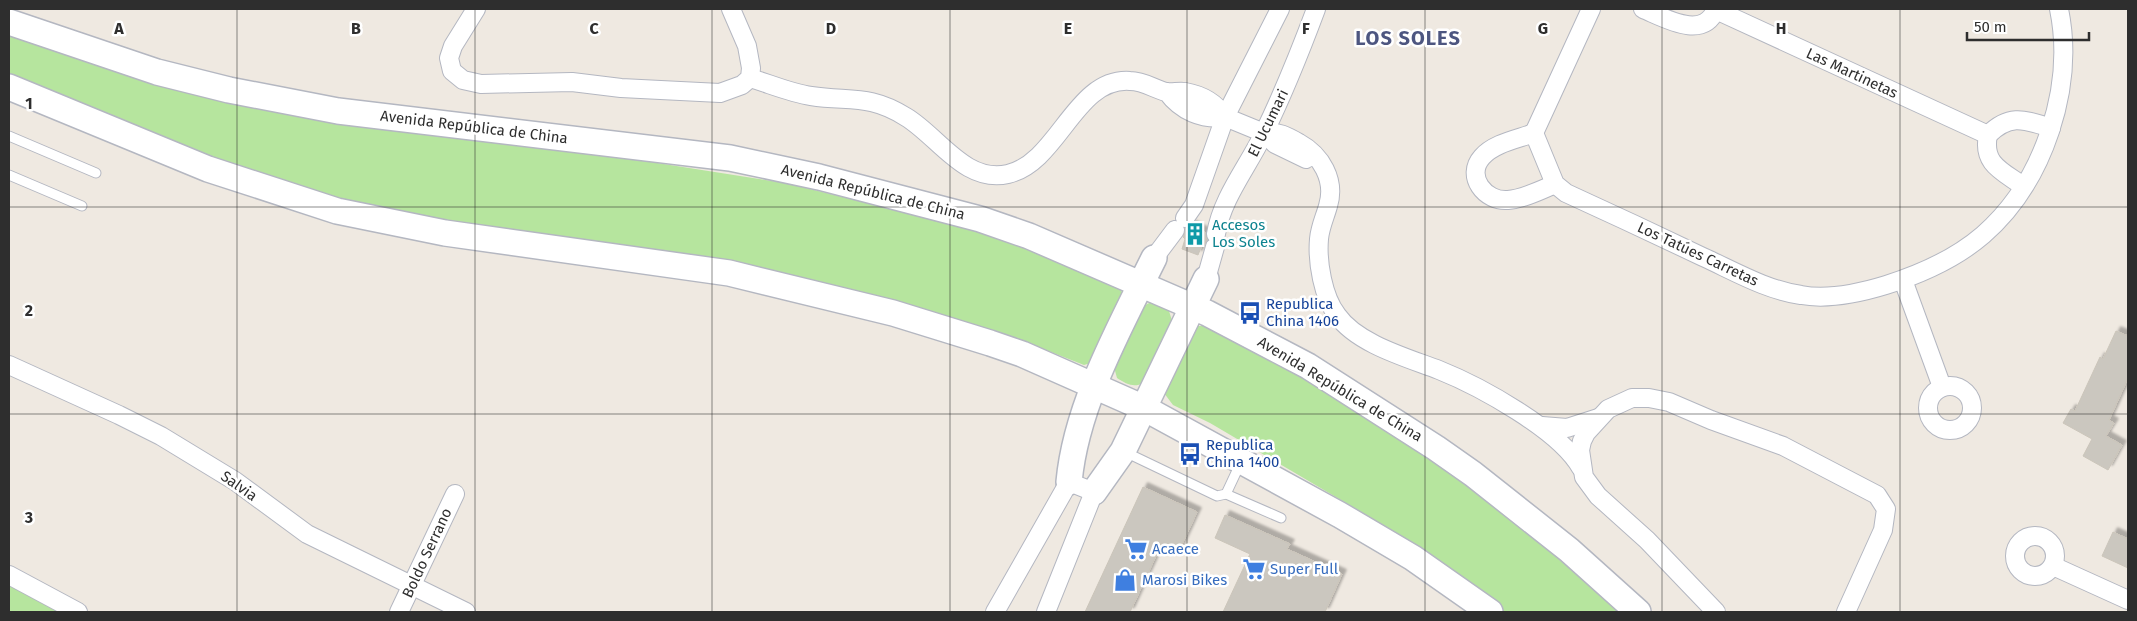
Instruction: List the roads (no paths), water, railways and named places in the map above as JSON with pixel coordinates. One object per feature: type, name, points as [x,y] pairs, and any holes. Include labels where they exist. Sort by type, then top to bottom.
[{"type":"main road","name":"Avenida República de China","points":[[9,22],[157,72],[230,90],[338,111],[730,158],[819,177],[988,222],[1067,252],[1192,307],[1308,366],[1436,448],[1548,533],[1638,612]]},
{"type":"main road","points":[[9,87],[208,168],[337,211],[446,233],[728,273],[893,313],[1022,354],[1144,408],[1340,515],[1405,554],[1490,612]]},
{"type":"main road","points":[[1069,482],[1075,440],[1094,386],[1154,258]]},
{"type":"main road","points":[[1094,492],[1123,450],[1206,279]]},
{"type":"street","points":[[476,9],[453,46],[449,58],[452,71],[463,80],[470,82],[515,84],[572,82],[621,88],[720,93],[735,89],[750,78]]},
{"type":"street","points":[[731,9],[750,56],[750,78]]},
{"type":"street","points":[[1154,258],[1194,205],[1225,117],[1280,9]]},
{"type":"street","name":"El Ucumari","points":[[1206,279],[1222,209],[1264,133],[1288,83],[1316,9]]},
{"type":"street","points":[[1534,133],[1555,184],[1509,200],[1497,200],[1487,195],[1479,188],[1476,179],[1477,166],[1482,157],[1495,147],[1534,133],[1591,9]]},
{"type":"street","name":"Las Martinetas","points":[[1643,9],[1681,26],[1692,26],[1711,18],[1716,9],[1988,135]]},
{"type":"street","name":"Los Tatúes Carretas","points":[[1555,184],[1566,193],[1749,278],[1784,292],[1802,296],[1824,296],[1875,288],[1903,280],[1935,267],[1983,235],[2001,216],[2022,186],[2051,128],[2064,73],[2064,49],[2059,9]]},
{"type":"street","points":[[750,78],[812,97],[857,98],[881,105],[907,117],[964,164],[986,173],[998,175],[1008,174],[1026,166],[1050,144],[1086,100],[1105,86],[1128,80],[1150,85],[1167,92],[1182,108],[1212,119],[1225,117],[1264,133],[1275,144],[1308,160],[1327,174],[1330,199],[1321,226],[1319,254],[1327,293],[1335,313],[1342,322],[1360,336],[1468,383],[1539,425],[1568,448],[1582,470],[1588,486],[1647,540],[1716,612]]},
{"type":"street","points":[[2022,186],[1992,162],[1986,147],[1988,135],[1997,126],[2016,119],[2051,128]]},
{"type":"street","points":[[1903,280],[1942,387]]},
{"type":"street","name":"Salvia","points":[[9,365],[161,436],[235,481],[307,534],[410,587],[466,612]]},
{"type":"street","points":[[1539,425],[1567,428],[1598,418],[1619,403],[1632,398],[1658,399],[1783,446],[1816,465],[1872,491],[1883,501],[1886,509],[1883,530],[1846,612]]},
{"type":"street","points":[[1582,470],[1580,450],[1582,441],[1598,418]]},
{"type":"street","points":[[995,612],[1017,577],[1069,482],[1094,492],[1046,612]]},
{"type":"street","name":"Boldo Serrano","points":[[399,612],[455,494]]},
{"type":"street","points":[[2053,566],[2128,600]]},
{"type":"street","points":[[9,575],[78,612]]},
{"type":"lane","points":[[9,136],[96,173]]},
{"type":"lane","points":[[9,175],[82,206]]},
{"type":"lane","points":[[1123,450],[1217,496],[1226,494],[1281,518]]},
{"type":"lane","points":[[1226,494],[1241,462]]},
{"type":"place","name":"Accesos Los Soles","points":[[1195,234]]},
{"type":"place","name":"Republica China 1406","points":[[1250,313]]},
{"type":"place","name":"Republica China 1400","points":[[1190,454]]},
{"type":"place","name":"Acaece","points":[[1136,549]]},
{"type":"place","name":"Super Full","points":[[1254,569]]},
{"type":"place","name":"Marosi Bikes","points":[[1125,580]]},
{"type":"district","name":"LOS SOLES","points":[[1408,38]]}]
